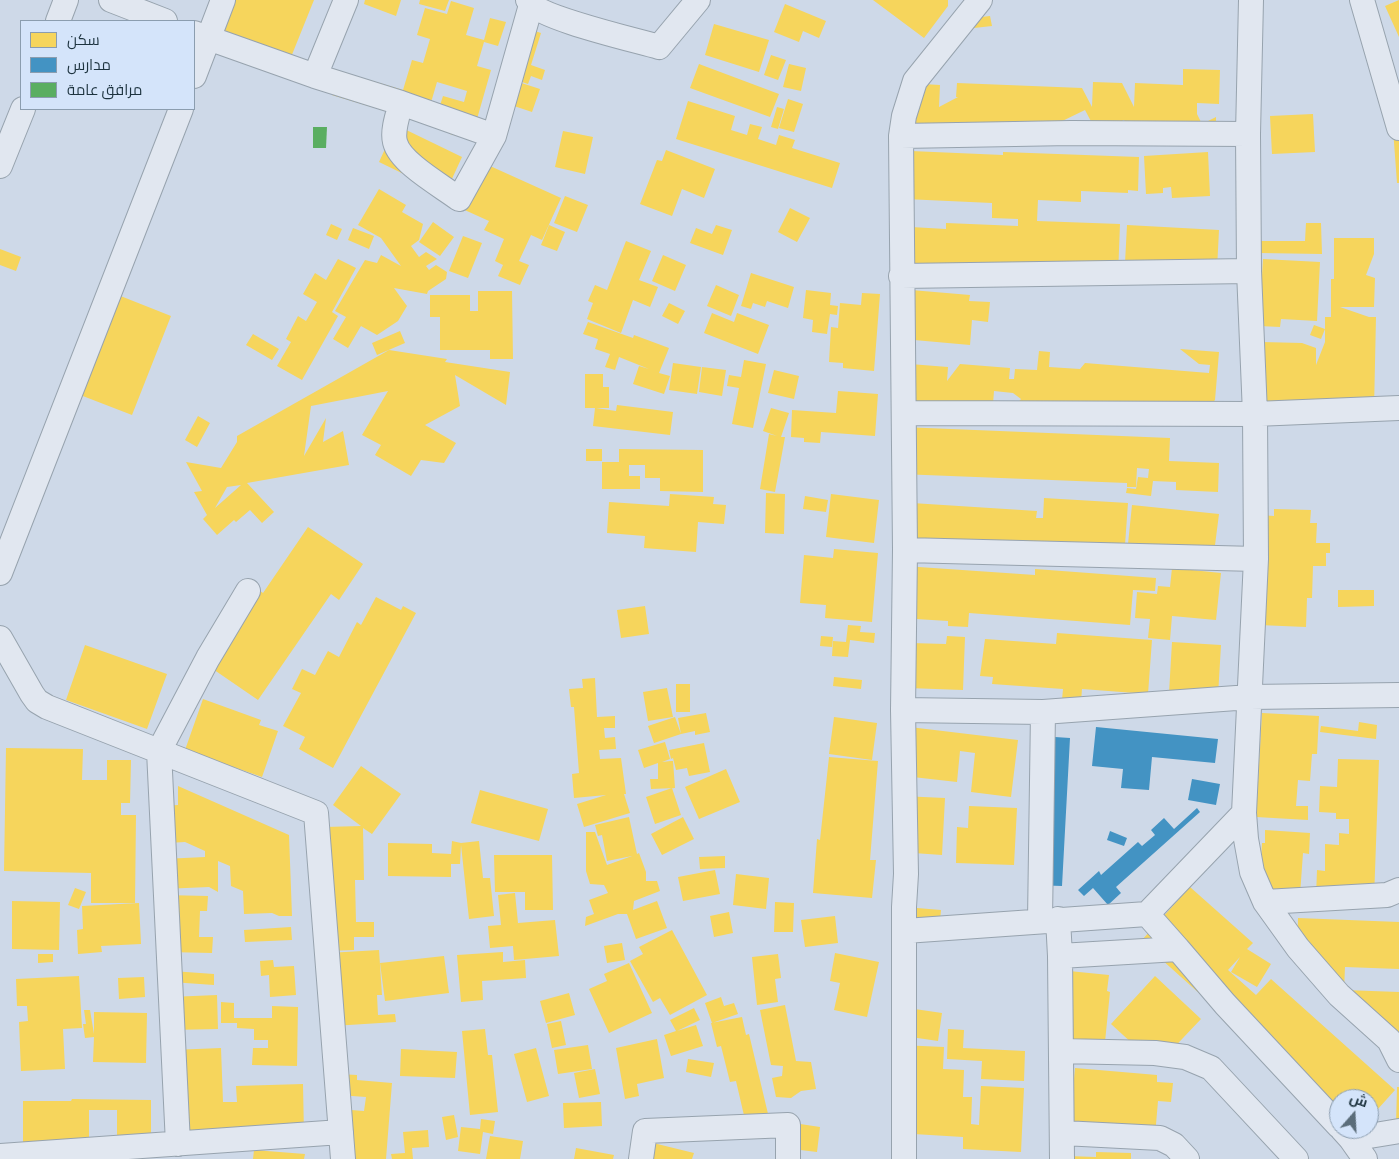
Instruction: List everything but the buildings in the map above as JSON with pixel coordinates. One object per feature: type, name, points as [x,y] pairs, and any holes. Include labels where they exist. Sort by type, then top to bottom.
[{"type":"street","points":[[58,20],[66,0]]},
{"type":"street","points":[[111,0],[162,20]]},
{"type":"street","points":[[195,70],[201,36],[224,0]]},
{"type":"street","points":[[315,76],[346,0]]},
{"type":"street","points":[[401,103],[394,141],[399,153],[408,162],[460,199],[494,136],[529,3],[590,28],[660,47],[698,0]]},
{"type":"street","points":[[904,1159],[906,874],[903,710],[905,550],[900,136],[915,81],[980,0]]},
{"type":"street","points":[[1251,0],[1248,134],[1249,271],[1255,414],[1256,559],[1244,813],[1246,839],[1252,872],[1265,902],[1298,948],[1339,995],[1396,1047]]},
{"type":"street","points":[[1362,0],[1399,128]]},
{"type":"street","points":[[201,36],[494,136]]},
{"type":"street","points":[[0,166],[23,110]]},
{"type":"street","points":[[0,573],[181,110]]},
{"type":"street","points":[[900,136],[1071,133],[1248,134]]},
{"type":"street","points":[[901,276],[1249,271]]},
{"type":"street","points":[[904,413],[1255,414],[1399,408]]},
{"type":"street","points":[[905,550],[1256,559]]},
{"type":"street","points":[[178,1144],[159,751],[208,658],[248,591]]},
{"type":"street","points":[[0,638],[32,694],[38,701],[74,718],[316,813],[342,1159]]},
{"type":"street","points":[[903,710],[1043,712],[1250,697],[1399,695]]},
{"type":"street","points":[[1043,712],[1049,920],[1060,956],[1062,1159]]},
{"type":"street","points":[[905,931],[1147,914],[1244,813]]},
{"type":"street","points":[[1265,902],[1387,895],[1399,890]]},
{"type":"street","points":[[1147,914],[1225,1004],[1329,1116]]},
{"type":"street","points":[[1060,956],[1178,949]]},
{"type":"street","points":[[1062,1051],[1185,1057],[1211,1068],[1296,1159]]},
{"type":"street","points":[[641,1159],[645,1131],[788,1125],[788,1159]]},
{"type":"street","points":[[1379,1131],[1399,1130],[1399,1149]]},
{"type":"street","points":[[0,1156],[341,1132]]},
{"type":"street","points":[[1063,1133],[1160,1138],[1174,1145],[1187,1159]]},
{"type":"street","points":[[1349,1139],[1365,1159]]}]
